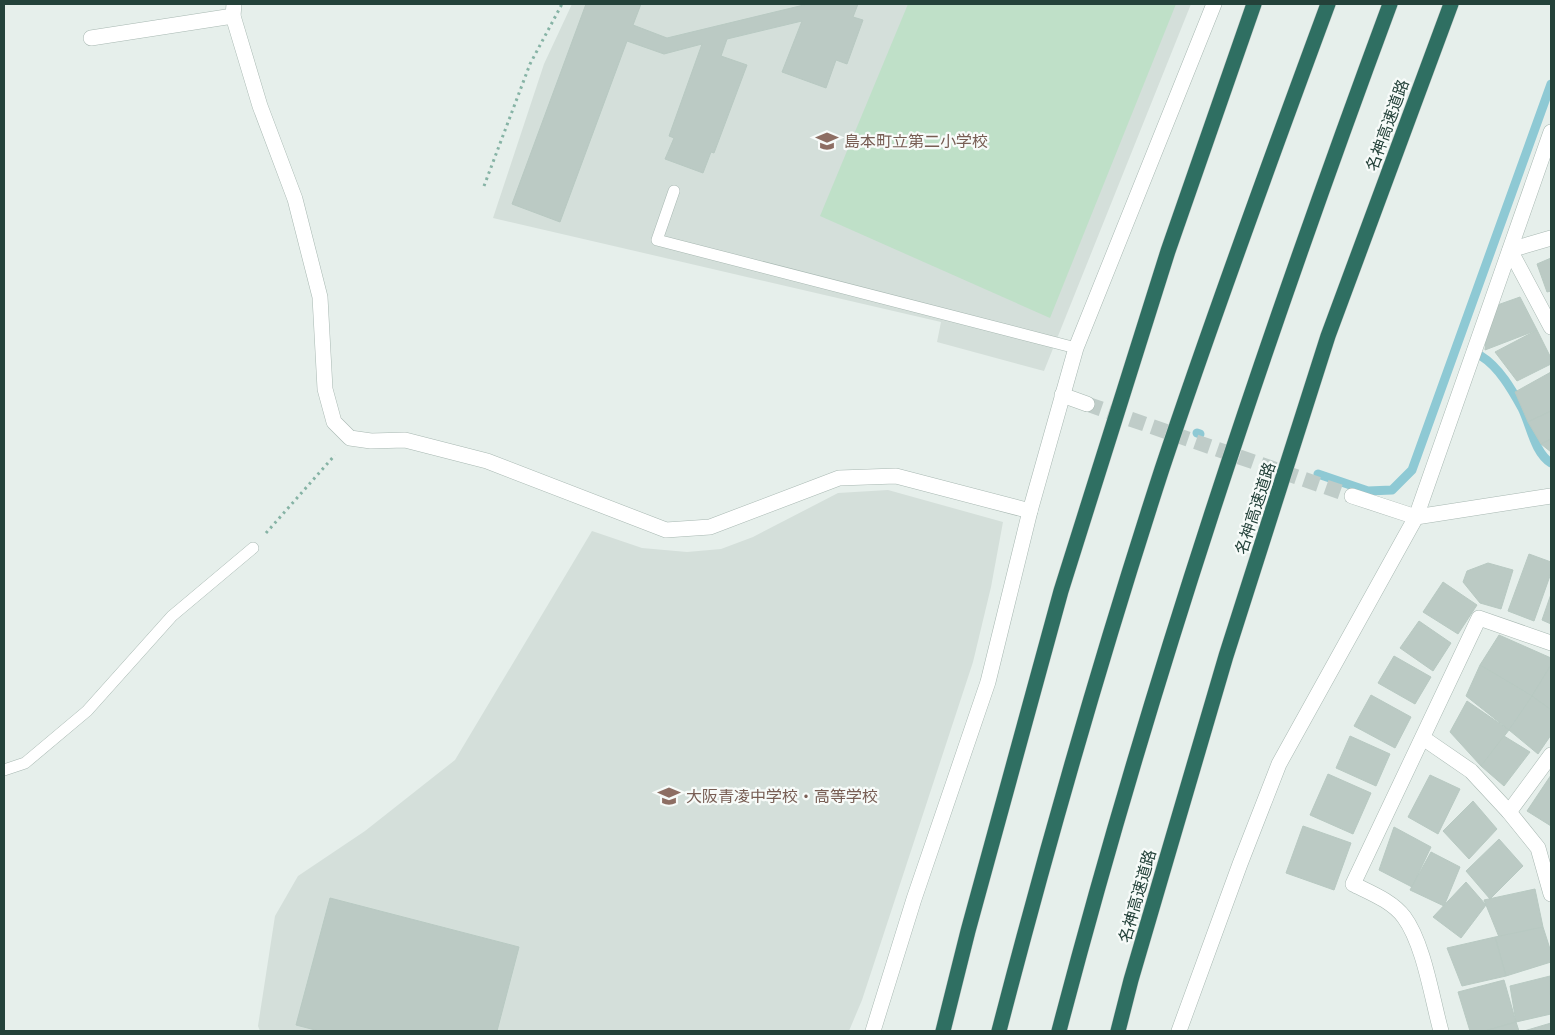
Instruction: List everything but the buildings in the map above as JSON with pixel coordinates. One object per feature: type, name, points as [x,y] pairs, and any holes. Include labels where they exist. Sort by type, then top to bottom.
[{"type":"highway","points":[[943,1031],[970,922],[1061,591],[1168,251],[1254,4]]},
{"type":"highway","points":[[999,1031],[1093,693],[1160,478],[1254,205],[1328,4]]},
{"type":"highway","points":[[1059,1031],[1150,708],[1309,223],[1390,4]]},
{"type":"highway","name":"名神高速道路","points":[[1118,1031],[1131,980],[1226,656],[1328,336],[1451,4]]},
{"type":"street","points":[[873,1031],[914,899],[988,682],[1030,511],[1076,348],[1214,4]]},
{"type":"street","points":[[90,38],[233,10],[260,106],[295,199],[320,298],[325,389],[334,422],[350,438],[371,441],[405,440],[487,461],[666,530],[710,527],[838,478],[896,476],[1030,511]]},
{"type":"street","points":[[1179,1031],[1279,764],[1416,517],[1551,132]]},
{"type":"street","points":[[1510,250],[1551,238]]},
{"type":"street","points":[[1510,250],[1551,327]]},
{"type":"street","points":[[1062,395],[1087,404]]},
{"type":"street","points":[[1352,496],[1416,517],[1551,496]]},
{"type":"street","points":[[1441,1031],[1416,939],[1404,916],[1382,898],[1353,884],[1479,618],[1551,643]]},
{"type":"street","points":[[1423,738],[1471,771],[1510,812],[1538,848],[1551,894]]},
{"type":"street","points":[[1510,812],[1551,755]]},
{"type":"lane","points":[[674,191],[657,240],[1076,348]]},
{"type":"lane","points":[[4,770],[24,763],[87,710],[172,616],[253,548]]},
{"type":"path","points":[[484,186],[530,64],[562,4]]},
{"type":"path","points":[[253,548],[350,438]]},
{"type":"shaded area","name":"島本町立第二小学校","points":[[572,4],[1191,4],[1044,371],[937,342],[941,322],[493,218],[544,64]]},
{"type":"shaded area","name":"大阪青凌中学校・高等学校","points":[[888,490],[1003,522],[991,587],[973,662],[862,1000],[849,1031],[260,1031],[258,1026],[275,916],[298,876],[365,831],[455,760],[592,531],[642,548],[687,552],[721,549],[753,537],[838,493]]},
{"type":"green space","points":[[908,4],[1176,4],[1050,318],[820,216]]},
{"type":"waterway","points":[[1318,474],[1368,491],[1392,490],[1412,470],[1551,84]]},
{"type":"waterway","points":[[1481,356],[1494,366],[1509,387],[1522,408],[1537,446],[1551,463]]},
{"type":"tunnel","points":[[1087,404],[1352,496]]},
{"type":"place","name":"島本町立第二小学校","points":[[827,141]]},
{"type":"place","name":"大阪青凌中学校・高等学校","points":[[669,796]]}]
